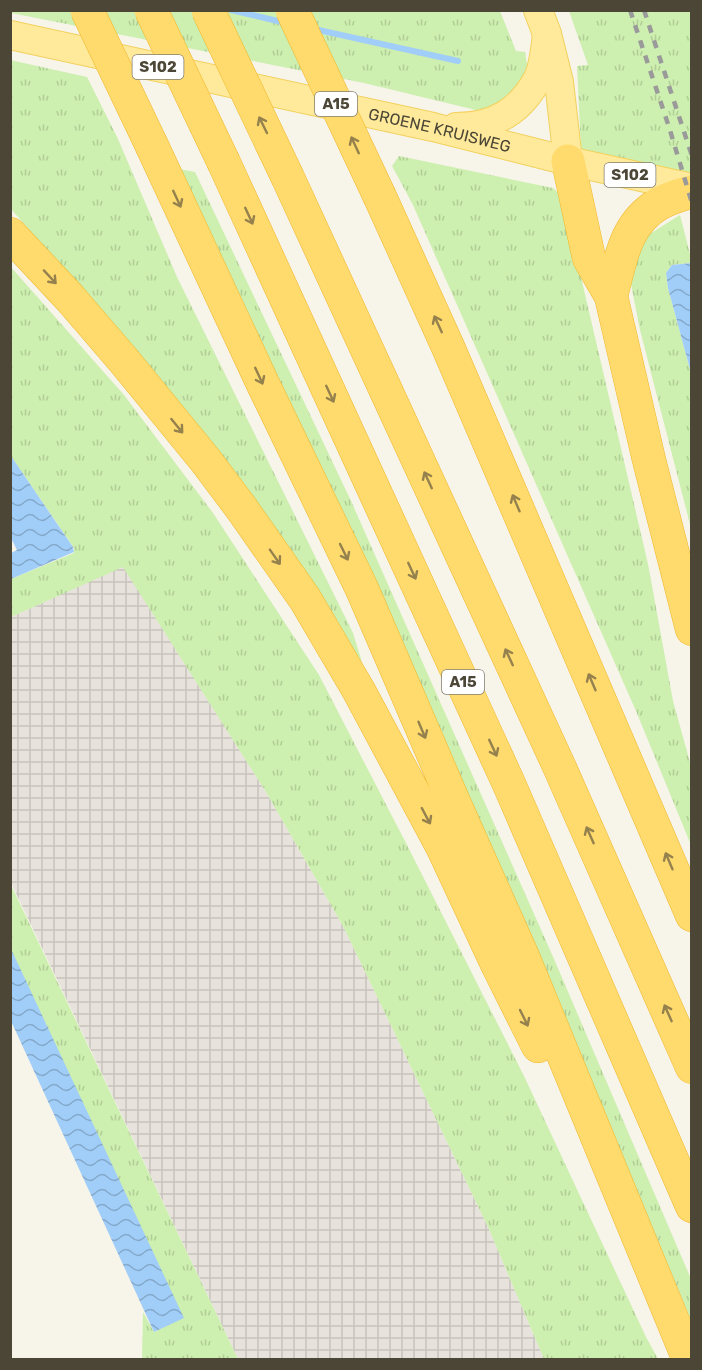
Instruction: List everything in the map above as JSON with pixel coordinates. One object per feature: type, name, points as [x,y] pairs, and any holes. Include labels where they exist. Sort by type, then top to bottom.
[{"type":"highway","points":[[87,10],[362,589],[523,957],[689,1359]]},
{"type":"highway","name":"A15","points":[[151,10],[224,163],[509,784],[692,1206]]},
{"type":"highway","points":[[208,10],[560,766],[692,1067]]},
{"type":"highway","name":"A15","points":[[292,10],[453,357],[692,915]]},
{"type":"highway","points":[[568,161],[589,258],[611,296],[651,470],[692,629]]},
{"type":"highway","points":[[611,296],[623,250],[636,223],[646,213],[669,198],[692,190]]},
{"type":"highway","points":[[10,234],[70,298],[206,461],[305,599],[359,691],[443,848],[498,966],[669,1312]]},
{"type":"main road","name":"S102","points":[[432,127],[470,127],[499,119],[512,111],[538,79],[544,58],[543,22]]},
{"type":"main road","name":"S102","points":[[543,22],[559,82],[568,161]]},
{"type":"main road","name":"GROENE KRUISWEG","points":[[10,35],[432,127],[692,190]]},
{"type":"shaded area","points":[[123,566],[266,792],[343,926],[488,1227],[544,1359],[238,1359],[11,883],[11,617]]},
{"type":"green space","points":[[10,11],[500,11],[516,51],[525,52],[528,70],[518,87],[501,101],[480,111],[364,83]]},
{"type":"green space","points":[[569,11],[691,11],[691,173],[581,150],[577,66],[588,65]]},
{"type":"green space","points":[[10,60],[87,77],[118,139],[177,277],[353,633],[362,662],[256,503],[11,209]]},
{"type":"green space","points":[[399,156],[553,188],[562,196],[648,564],[673,701],[691,766],[691,845],[636,711],[413,205],[392,166]]},
{"type":"green space","points":[[179,169],[195,172],[351,501],[554,959],[691,1279],[691,1320],[650,1222]]},
{"type":"green space","points":[[680,215],[691,263],[672,265],[666,273],[691,373],[691,528],[640,330],[631,284],[633,264],[648,235]]},
{"type":"green space","points":[[10,266],[124,395],[213,513],[319,675],[524,1076],[658,1359],[544,1359],[488,1227],[343,926],[266,792],[123,567],[11,617],[11,579],[74,553],[74,548],[11,456]]},
{"type":"green space","points":[[10,883],[238,1359],[142,1359],[143,1312],[154,1332],[182,1318],[11,950]]},
{"type":"water","points":[[692,263],[691,373],[666,273],[672,265]]},
{"type":"water","points":[[11,456],[73,547],[74,552],[11,579],[11,553],[17,550],[11,538]]},
{"type":"water","points":[[11,949],[184,1318],[154,1332],[11,1021]]},
{"type":"waterway","points":[[231,10],[286,23]]},
{"type":"waterway","points":[[314,29],[458,61]]},
{"type":"railway","points":[[630,10],[692,203]]},
{"type":"railway","points":[[644,10],[692,156]]}]
